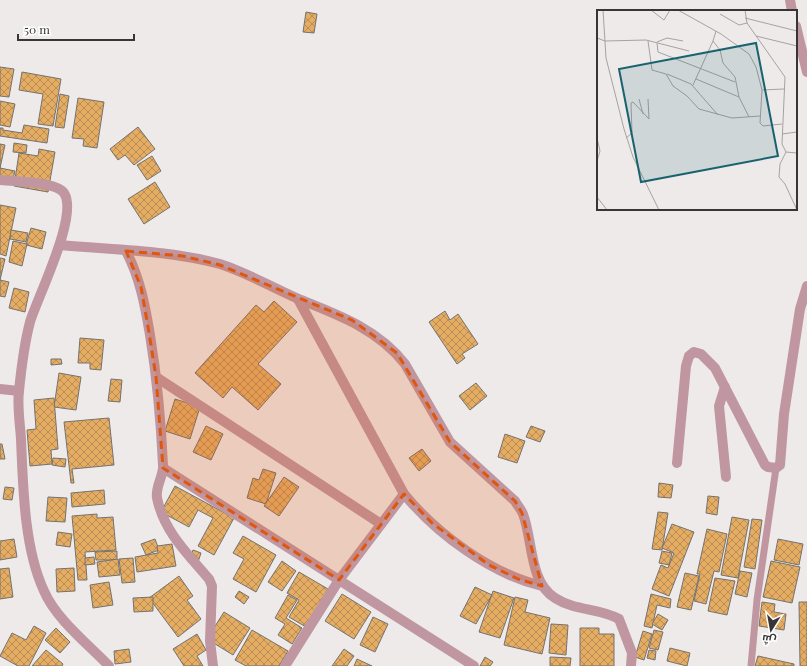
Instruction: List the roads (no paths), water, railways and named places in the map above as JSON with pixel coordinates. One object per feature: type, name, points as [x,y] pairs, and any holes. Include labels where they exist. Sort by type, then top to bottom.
[{"type":"street","points":[[790,0],[792,10]]},
{"type":"street","points":[[797,30],[807,72]]},
{"type":"street","points":[[0,180],[56,186],[64,192],[68,204],[66,222],[60,245],[30,323],[19,391],[22,471],[27,522],[37,572],[44,591],[56,612],[109,666]]},
{"type":"street","points":[[60,245],[183,256],[220,265],[255,278],[298,299],[352,320],[397,353],[405,364],[450,442],[515,501],[522,513],[542,586]]},
{"type":"street","points":[[126,251],[135,269],[141,287],[156,377],[163,468],[157,487],[157,496],[160,507],[176,540],[209,579],[212,586],[210,641],[213,666]]},
{"type":"street","points":[[677,464],[686,366],[691,353],[702,354],[712,364],[766,465],[768,467],[776,468],[780,464],[784,414],[800,309],[807,286]]},
{"type":"street","points":[[298,299],[404,494],[432,523],[489,565],[518,579],[542,586],[555,599],[578,609],[612,615],[619,619],[632,653],[631,666]]},
{"type":"street","points":[[156,377],[381,524]]},
{"type":"street","points":[[724,387],[719,406],[726,477]]},
{"type":"street","points":[[0,389],[19,391]]},
{"type":"street","points":[[163,468],[474,666]]},
{"type":"street","points":[[285,666],[339,580],[404,494]]},
{"type":"lane","points":[[751,666],[757,600],[776,468]]}]
